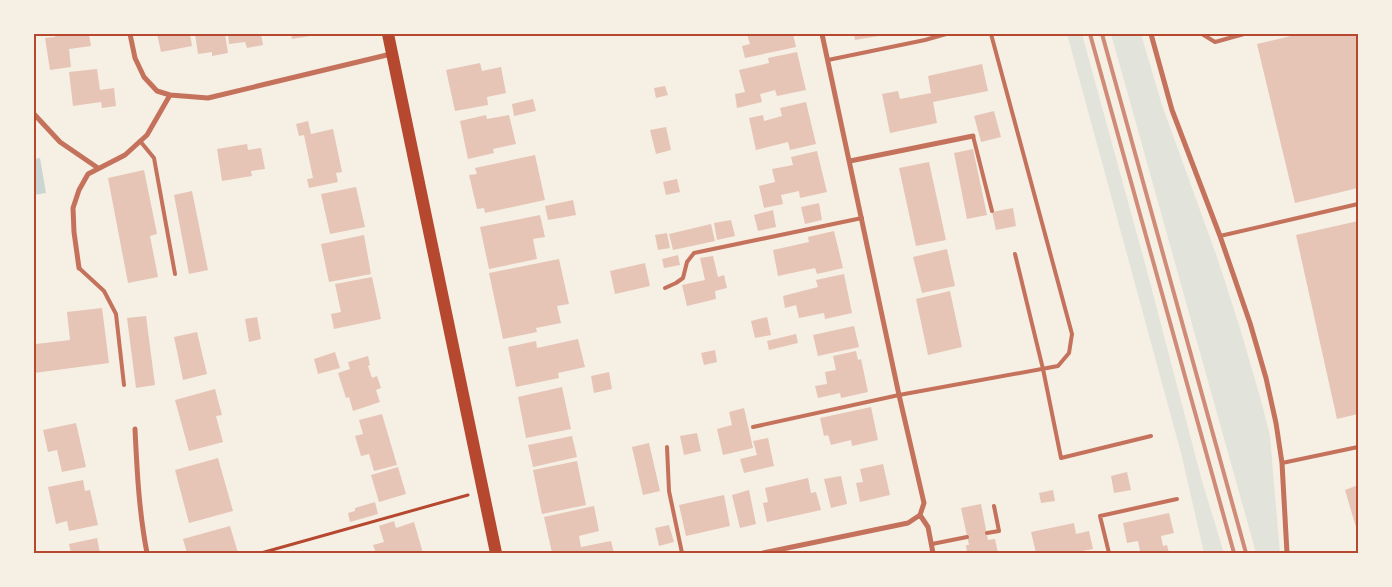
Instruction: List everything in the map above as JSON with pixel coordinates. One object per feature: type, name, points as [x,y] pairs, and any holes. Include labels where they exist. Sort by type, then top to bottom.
[{"type":"main road","points":[[388,34],[496,553]]},
{"type":"street","points":[[130,34],[135,58],[144,77],[157,90],[170,95],[208,98],[392,54]]},
{"type":"street","points":[[762,553],[908,523],[920,515],[924,504],[822,34]]},
{"type":"street","points":[[1151,34],[1172,110],[1220,236],[1250,323],[1266,378],[1276,423],[1282,463],[1287,553]]},
{"type":"street","points":[[79,268],[73,208],[79,190],[88,174],[125,154],[147,135],[170,95]]},
{"type":"street","points":[[34,114],[60,142],[98,168]]},
{"type":"street","points":[[850,161],[973,136]]},
{"type":"street","points":[[136,429],[137,481],[142,528],[148,553]]},
{"type":"street","points":[[920,515],[928,527],[934,553]]},
{"type":"lane","points":[[828,60],[946,34]]},
{"type":"lane","points":[[753,426],[899,395],[1058,366],[1069,353],[1072,334],[991,34]]},
{"type":"lane","points":[[1202,34],[1214,42],[1244,34]]},
{"type":"lane","points":[[973,136],[992,211]]},
{"type":"lane","points":[[140,141],[154,158],[175,274]]},
{"type":"lane","points":[[1220,236],[1358,204]]},
{"type":"lane","points":[[665,288],[683,278],[687,262],[694,253],[862,218]]},
{"type":"lane","points":[[1015,254],[1043,369],[1061,458],[1151,436]]},
{"type":"lane","points":[[79,268],[104,292],[116,314],[124,385]]},
{"type":"lane","points":[[668,447],[669,491],[682,553]]},
{"type":"lane","points":[[1282,463],[1358,447]]},
{"type":"lane","points":[[1109,553],[1100,516],[1177,498]]},
{"type":"lane","points":[[987,533],[999,531],[994,506]]},
{"type":"lane","points":[[932,544],[967,537]]},
{"type":"path","points":[[261,553],[460,497]]},
{"type":"shaded area","points":[[1067,34],[1082,34],[1202,481],[1224,553],[1204,553],[1181,453]]},
{"type":"shaded area","points":[[1111,34],[1141,34],[1162,105],[1217,257],[1240,328],[1270,436],[1280,553],[1256,553]]},
{"type":"shaded area","points":[[40,158],[46,193],[34,195],[34,159]]},
{"type":"building","points":[[55,34],[89,34],[91,46],[69,49],[71,67],[50,70],[45,38],[55,37]]},
{"type":"building","points":[[157,34],[190,34],[192,46],[161,52]]},
{"type":"building","points":[[195,34],[225,34],[228,53],[212,56],[212,52],[198,54]]},
{"type":"building","points":[[228,34],[261,34],[263,45],[247,48],[245,42],[229,44]]},
{"type":"building","points":[[291,34],[316,34],[316,35],[292,39]]},
{"type":"building","points":[[747,34],[793,34],[796,47],[745,58],[742,46],[750,44]]},
{"type":"building","points":[[854,34],[884,34],[884,35],[855,40]]},
{"type":"building","points":[[1299,34],[1358,34],[1358,188],[1295,203],[1257,44]]},
{"type":"building","points":[[797,52],[806,90],[777,96],[775,90],[760,94],[762,102],[737,108],[735,94],[745,92],[739,70],[769,63],[768,58]]},
{"type":"building","points":[[480,63],[482,71],[501,67],[506,93],[487,97],[488,105],[455,111],[446,70]]},
{"type":"building","points":[[982,64],[988,91],[933,102],[937,123],[890,133],[882,94],[898,91],[900,99],[931,93],[928,76]]},
{"type":"building","points":[[97,69],[100,90],[114,88],[116,106],[102,108],[101,102],[73,106],[69,72]]},
{"type":"building","points":[[665,86],[668,95],[656,98],[654,88]]},
{"type":"building","points":[[533,99],[536,111],[514,116],[512,104]]},
{"type":"building","points":[[806,102],[816,144],[790,150],[788,142],[756,150],[749,118],[763,115],[764,121],[782,116],[780,108]]},
{"type":"building","points":[[994,111],[1001,137],[981,142],[974,116]]},
{"type":"building","points":[[486,115],[487,119],[509,115],[516,144],[493,149],[494,153],[468,159],[460,121]]},
{"type":"building","points":[[308,121],[311,134],[333,129],[342,172],[336,173],[338,182],[309,188],[307,179],[313,178],[304,135],[299,136],[296,124]]},
{"type":"building","points":[[666,127],[671,150],[656,154],[650,130]]},
{"type":"building","points":[[247,144],[248,150],[261,148],[265,169],[251,171],[252,176],[222,181],[217,149]]},
{"type":"building","points":[[973,149],[987,215],[967,219],[954,153]]},
{"type":"building","points":[[817,151],[827,192],[800,198],[799,191],[781,195],[783,204],[764,208],[759,186],[775,182],[772,169],[793,165],[791,157]]},
{"type":"building","points":[[535,155],[545,200],[485,213],[484,208],[477,209],[469,175],[477,174],[475,168]]},
{"type":"building","points":[[929,162],[946,240],[916,246],[899,168]]},
{"type":"building","points":[[144,170],[157,234],[150,236],[158,277],[128,283],[108,178]]},
{"type":"building","points":[[677,179],[680,192],[666,195],[663,182]]},
{"type":"building","points":[[356,187],[365,227],[330,234],[321,194]]},
{"type":"building","points":[[192,191],[208,270],[189,274],[174,195]]},
{"type":"building","points":[[573,200],[576,215],[548,220],[545,206]]},
{"type":"building","points":[[819,203],[822,220],[805,224],[801,207]]},
{"type":"building","points":[[1013,208],[1016,226],[996,230],[992,212]]},
{"type":"building","points":[[773,210],[776,227],[758,231],[754,215]]},
{"type":"building","points":[[540,215],[545,237],[533,239],[537,259],[489,269],[480,227]]},
{"type":"building","points":[[731,220],[735,236],[717,240],[714,223]]},
{"type":"building","points":[[1358,221],[1358,414],[1337,419],[1296,235]]},
{"type":"building","points":[[711,224],[715,241],[673,250],[669,234]]},
{"type":"building","points":[[834,231],[843,268],[817,274],[815,268],[778,276],[773,250],[809,242],[808,237]]},
{"type":"building","points":[[667,233],[670,248],[658,250],[655,235]]},
{"type":"building","points":[[364,235],[371,274],[329,282],[321,244]]},
{"type":"building","points":[[947,249],[955,286],[922,293],[913,257]]},
{"type":"building","points":[[678,255],[680,265],[664,268],[662,259]]},
{"type":"building","points":[[713,256],[718,277],[724,275],[727,288],[715,291],[716,299],[687,306],[682,285],[705,280],[700,258]]},
{"type":"building","points":[[559,259],[569,304],[557,306],[561,323],[536,328],[537,332],[503,339],[489,273]]},
{"type":"building","points":[[645,263],[650,286],[615,294],[610,271]]},
{"type":"building","points":[[844,274],[852,313],[825,319],[824,313],[799,318],[796,305],[785,308],[783,296],[818,287],[816,280]]},
{"type":"building","points":[[372,277],[381,319],[334,329],[331,314],[341,312],[335,284]]},
{"type":"building","points":[[950,291],[962,347],[928,355],[916,299]]},
{"type":"building","points":[[102,308],[109,363],[34,373],[34,342],[36,344],[70,340],[67,312]]},
{"type":"building","points":[[146,316],[155,385],[136,388],[127,318]]},
{"type":"building","points":[[257,317],[261,339],[249,342],[245,319]]},
{"type":"building","points":[[767,317],[771,335],[755,338],[751,321]]},
{"type":"building","points":[[854,326],[859,347],[818,356],[813,335]]},
{"type":"building","points":[[197,332],[207,374],[183,380],[174,337]]},
{"type":"building","points":[[796,334],[798,343],[769,350],[767,341]]},
{"type":"building","points":[[578,339],[585,367],[558,373],[559,378],[516,387],[508,347],[536,341],[537,348]]},
{"type":"building","points":[[715,350],[717,362],[704,365],[701,353]]},
{"type":"building","points":[[856,351],[858,360],[861,359],[868,392],[841,398],[840,393],[818,398],[815,386],[827,384],[825,372],[836,370],[833,356]]},
{"type":"building","points":[[335,352],[340,368],[318,374],[314,359]]},
{"type":"building","points":[[368,356],[370,365],[368,366],[372,378],[377,376],[381,388],[376,390],[380,402],[353,411],[349,397],[346,398],[338,373],[350,369],[348,362]]},
{"type":"building","points":[[609,372],[612,389],[594,393],[591,376]]},
{"type":"building","points":[[562,387],[571,429],[526,438],[518,397]]},
{"type":"building","points":[[215,389],[222,415],[216,416],[223,442],[189,451],[175,400]]},
{"type":"building","points":[[871,407],[878,440],[852,446],[851,440],[831,445],[828,435],[824,436],[820,418]]},
{"type":"building","points":[[744,408],[753,448],[723,455],[717,429],[732,425],[729,412]]},
{"type":"building","points":[[382,414],[397,465],[374,471],[369,454],[361,456],[355,436],[363,434],[359,420]]},
{"type":"building","points":[[76,423],[86,467],[62,472],[57,450],[48,452],[43,430]]},
{"type":"building","points":[[697,433],[701,451],[684,455],[680,436]]},
{"type":"building","points":[[572,436],[577,457],[533,467],[528,445]]},
{"type":"building","points":[[768,438],[774,466],[744,473],[740,459],[757,455],[753,441]]},
{"type":"building","points":[[649,443],[660,491],[643,495],[632,447]]},
{"type":"building","points":[[218,458],[233,511],[189,523],[175,470]]},
{"type":"building","points":[[577,461],[586,505],[542,514],[533,470]]},
{"type":"building","points":[[883,464],[890,495],[860,502],[856,483],[863,482],[860,469]]},
{"type":"building","points":[[398,467],[406,494],[379,502],[371,475]]},
{"type":"building","points":[[1127,472],[1131,490],[1114,493],[1111,476]]},
{"type":"building","points":[[841,476],[847,504],[831,508],[824,479]]},
{"type":"building","points":[[808,478],[811,493],[816,492],[821,510],[767,522],[763,503],[768,502],[765,488]]},
{"type":"building","points":[[83,480],[85,491],[90,490],[98,525],[69,531],[67,521],[56,524],[48,487]]},
{"type":"building","points":[[1358,485],[1358,534],[1345,490]]},
{"type":"building","points":[[749,490],[756,524],[740,528],[732,495]]},
{"type":"building","points":[[1053,490],[1055,501],[1041,503],[1039,493]]},
{"type":"building","points":[[724,495],[730,526],[686,536],[679,505]]},
{"type":"building","points":[[375,502],[378,514],[350,522],[348,513],[355,511],[355,508]]},
{"type":"building","points":[[981,504],[988,540],[995,539],[998,553],[967,553],[966,545],[969,545],[961,508]]},
{"type":"building","points":[[594,506],[599,531],[579,536],[581,547],[611,541],[614,553],[552,553],[544,517]]},
{"type":"building","points":[[1169,513],[1174,533],[1161,536],[1163,546],[1167,545],[1169,553],[1134,553],[1140,551],[1138,541],[1127,543],[1123,523]]},
{"type":"building","points":[[394,521],[396,528],[414,522],[423,553],[376,553],[373,545],[384,542],[379,526]]},
{"type":"building","points":[[1074,523],[1076,534],[1089,531],[1093,549],[1072,553],[1036,553],[1031,532]]},
{"type":"building","points":[[669,525],[674,542],[659,546],[655,528]]},
{"type":"building","points":[[230,526],[238,553],[187,553],[183,539]]},
{"type":"building","points":[[97,538],[100,553],[71,553],[69,544]]},
{"type":"railway","points":[[1090,34],[1234,553]]},
{"type":"railway","points":[[1102,34],[1246,553]]}]
